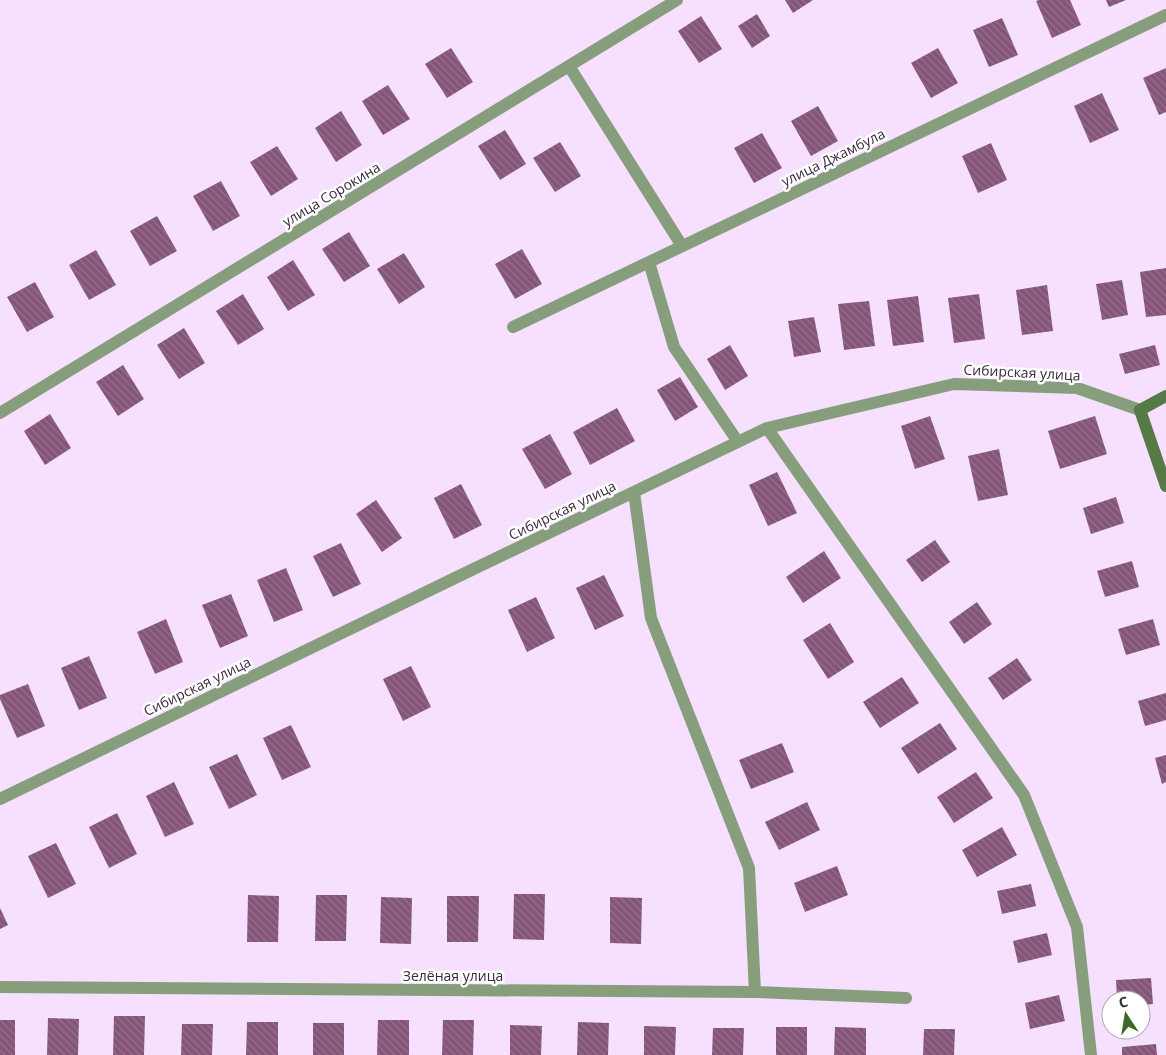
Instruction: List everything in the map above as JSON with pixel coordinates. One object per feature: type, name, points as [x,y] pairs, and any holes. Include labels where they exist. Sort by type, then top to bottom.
[{"type":"street","name":"улица Сорокина","points":[[0,413],[677,0]]},
{"type":"street","name":"улица Джамбула","points":[[513,327],[1166,15]]},
{"type":"street","points":[[569,66],[682,246]]},
{"type":"street","points":[[649,262],[674,347],[738,442]]},
{"type":"street","name":"Сибирская улица","points":[[0,799],[766,428],[954,384],[1077,388],[1140,410]]},
{"type":"street","points":[[1166,396],[1140,410],[1166,486]]},
{"type":"street","points":[[766,428],[1024,795],[1077,927],[1091,1055]]},
{"type":"street","points":[[634,492],[651,618],[749,868],[755,992]]},
{"type":"street","name":"Зелёная улица","points":[[0,987],[755,992],[906,998]]},
{"type":"building","points":[[785,0],[813,0],[793,13]]},
{"type":"building","points":[[1070,0],[1081,25],[1052,38],[1036,1]]},
{"type":"building","points":[[1106,0],[1126,0],[1109,7]]},
{"type":"building","points":[[757,14],[770,36],[752,48],[738,26]]},
{"type":"building","points":[[701,16],[722,49],[699,63],[678,31]]},
{"type":"building","points":[[1002,18],[1018,55],[989,67],[973,30]]},
{"type":"building","points":[[451,48],[473,82],[447,98],[425,64]]},
{"type":"building","points":[[938,48],[958,83],[931,98],[911,63]]},
{"type":"building","points":[[1166,68],[1166,112],[1159,115],[1143,78]]},
{"type":"building","points":[[388,85],[410,119],[383,135],[362,101]]},
{"type":"building","points":[[1102,93],[1119,130],[1090,143],[1074,106]]},
{"type":"building","points":[[818,106],[838,141],[811,156],[791,121]]},
{"type":"building","points":[[341,111],[362,145],[336,162],[315,128]]},
{"type":"building","points":[[505,130],[526,164],[500,180],[478,146]]},
{"type":"building","points":[[762,133],[782,168],[754,183],[734,148]]},
{"type":"building","points":[[560,142],[581,176],[555,192],[533,158]]},
{"type":"building","points":[[991,143],[1007,180],[978,193],[962,156]]},
{"type":"building","points":[[277,146],[298,179],[271,196],[250,162]]},
{"type":"building","points":[[221,181],[240,216],[213,231],[193,196]]},
{"type":"building","points":[[157,216],[177,251],[150,266],[130,231]]},
{"type":"building","points":[[349,232],[370,266],[344,282],[322,249]]},
{"type":"building","points":[[522,249],[542,284],[515,299],[495,264]]},
{"type":"building","points":[[96,250],[116,285],[89,300],[69,265]]},
{"type":"building","points":[[404,253],[425,287],[399,304],[377,269]]},
{"type":"building","points":[[293,260],[315,295],[288,311],[267,277]]},
{"type":"building","points":[[1166,268],[1166,315],[1146,317],[1140,272]]},
{"type":"building","points":[[1122,280],[1128,315],[1102,320],[1096,284]]},
{"type":"building","points":[[35,282],[54,317],[27,332],[7,297]]},
{"type":"building","points":[[1047,285],[1053,331],[1022,335],[1016,290]]},
{"type":"building","points":[[243,294],[264,329],[238,345],[216,311]]},
{"type":"building","points":[[979,294],[985,339],[954,343],[948,298]]},
{"type":"building","points":[[918,296],[924,342],[893,346],[887,300]]},
{"type":"building","points":[[869,301],[875,346],[844,350],[838,304]]},
{"type":"building","points":[[814,317],[821,352],[794,357],[788,321]]},
{"type":"building","points":[[184,328],[205,363],[179,379],[157,345]]},
{"type":"building","points":[[730,345],[748,376],[725,390],[707,359]]},
{"type":"building","points":[[1155,345],[1160,365],[1125,374],[1119,354]]},
{"type":"building","points":[[123,365],[144,399],[118,416],[96,382]]},
{"type":"building","points":[[680,377],[698,407],[675,421],[657,390]]},
{"type":"building","points":[[617,408],[635,441],[590,465],[573,432]]},
{"type":"building","points":[[50,414],[71,448],[45,465],[24,431]]},
{"type":"building","points":[[930,416],[945,459],[915,469],[901,426]]},
{"type":"building","points":[[1095,416],[1107,454],[1060,469],[1048,431]]},
{"type":"building","points":[[550,434],[572,474],[545,489],[522,449]]},
{"type":"building","points":[[999,449],[1008,495],[978,501],[968,456]]},
{"type":"building","points":[[777,472],[797,513],[768,526],[749,485]]},
{"type":"building","points":[[461,484],[482,525],[454,539],[434,498]]},
{"type":"building","points":[[1116,497],[1124,523],[1091,534],[1083,508]]},
{"type":"building","points":[[376,500],[402,538],[382,552],[356,514]]},
{"type":"building","points":[[935,540],[950,562],[922,582],[906,560]]},
{"type":"building","points":[[341,543],[361,584],[333,597],[313,556]]},
{"type":"building","points":[[824,551],[841,578],[803,603],[786,577]]},
{"type":"building","points":[[1132,561],[1139,587],[1105,597],[1097,571]]},
{"type":"building","points":[[286,568],[303,610],[274,622],[257,580]]},
{"type":"building","points":[[604,575],[624,616],[595,630],[576,588]]},
{"type":"building","points":[[231,594],[248,636],[220,648],[202,605]]},
{"type":"building","points":[[536,597],[555,638],[527,652],[508,610]]},
{"type":"building","points":[[977,602],[992,624],[964,644],[949,622]]},
{"type":"building","points":[[166,619],[183,662],[155,674],[137,632]]},
{"type":"building","points":[[1153,619],[1160,645],[1126,655],[1118,629]]},
{"type":"building","points":[[830,623],[854,662],[828,679],[803,640]]},
{"type":"building","points":[[89,656],[107,698],[79,710],[61,668]]},
{"type":"building","points":[[1017,658],[1032,680],[1003,700],[988,678]]},
{"type":"building","points":[[411,666],[431,707],[403,721],[383,679]]},
{"type":"building","points":[[902,677],[919,703],[880,728],[863,702]]},
{"type":"building","points":[[28,684],[45,726],[17,738],[0,695]]},
{"type":"building","points":[[1166,693],[1166,720],[1145,726],[1138,701]]},
{"type":"building","points":[[940,723],[957,749],[918,774],[901,748]]},
{"type":"building","points":[[291,725],[311,767],[282,780],[263,738]]},
{"type":"building","points":[[782,743],[794,772],[751,789],[739,760]]},
{"type":"building","points":[[237,754],[257,795],[229,809],[209,767]]},
{"type":"building","points":[[1166,755],[1166,782],[1162,784],[1155,758]]},
{"type":"building","points":[[976,772],[993,798],[954,823],[937,797]]},
{"type":"building","points":[[174,782],[194,824],[165,837],[146,796]]},
{"type":"building","points":[[807,802],[820,830],[779,850],[765,822]]},
{"type":"building","points":[[117,813],[137,854],[109,868],[89,827]]},
{"type":"building","points":[[1002,827],[1017,855],[977,877],[962,850]]},
{"type":"building","points":[[56,843],[76,884],[48,898],[28,856]]},
{"type":"building","points":[[837,866],[848,895],[805,912],[794,883]]},
{"type":"building","points":[[1031,884],[1036,906],[1002,914],[997,891]]},
{"type":"building","points":[[514,894],[545,894],[544,940],[513,939]]},
{"type":"building","points":[[248,895],[279,896],[278,942],[247,942]]},
{"type":"building","points":[[316,895],[347,895],[346,941],[315,941]]},
{"type":"building","points":[[447,896],[479,896],[478,942],[447,942]]},
{"type":"building","points":[[381,897],[412,898],[411,944],[380,943]]},
{"type":"building","points":[[610,897],[642,898],[641,944],[610,943]]},
{"type":"building","points":[[0,908],[8,925],[0,929]]},
{"type":"building","points":[[1047,933],[1052,955],[1018,963],[1013,941]]},
{"type":"building","points":[[1151,978],[1153,1004],[1151,1004],[1151,990],[1116,990],[1116,980]]},
{"type":"building","points":[[1059,995],[1065,1021],[1030,1029],[1025,1003]]},
{"type":"building","points":[[114,1016],[145,1016],[144,1055],[113,1055]]},
{"type":"building","points":[[48,1018],[79,1019],[78,1055],[47,1055]]},
{"type":"building","points":[[0,1020],[15,1020],[15,1055],[0,1055]]},
{"type":"building","points":[[378,1020],[409,1020],[409,1055],[377,1055]]},
{"type":"building","points":[[443,1020],[474,1020],[473,1055],[442,1055]]},
{"type":"building","points":[[247,1022],[278,1022],[278,1055],[246,1055]]},
{"type":"building","points":[[578,1022],[609,1023],[608,1055],[577,1055]]},
{"type":"building","points":[[313,1023],[344,1023],[344,1055],[313,1055]]},
{"type":"building","points":[[182,1024],[213,1024],[212,1055],[181,1055]]},
{"type":"building","points":[[510,1025],[542,1026],[541,1055],[510,1055]]},
{"type":"building","points":[[644,1026],[676,1027],[675,1055],[644,1055]]},
{"type":"building","points":[[776,1027],[807,1027],[807,1055],[776,1055]]},
{"type":"building","points":[[835,1027],[866,1028],[866,1055],[834,1055]]},
{"type":"building","points":[[713,1028],[744,1028],[743,1055],[712,1055]]},
{"type":"building","points":[[924,1029],[955,1029],[954,1055],[923,1055]]},
{"type":"building","points":[[1156,1044],[1157,1055],[1122,1055],[1122,1047]]}]
